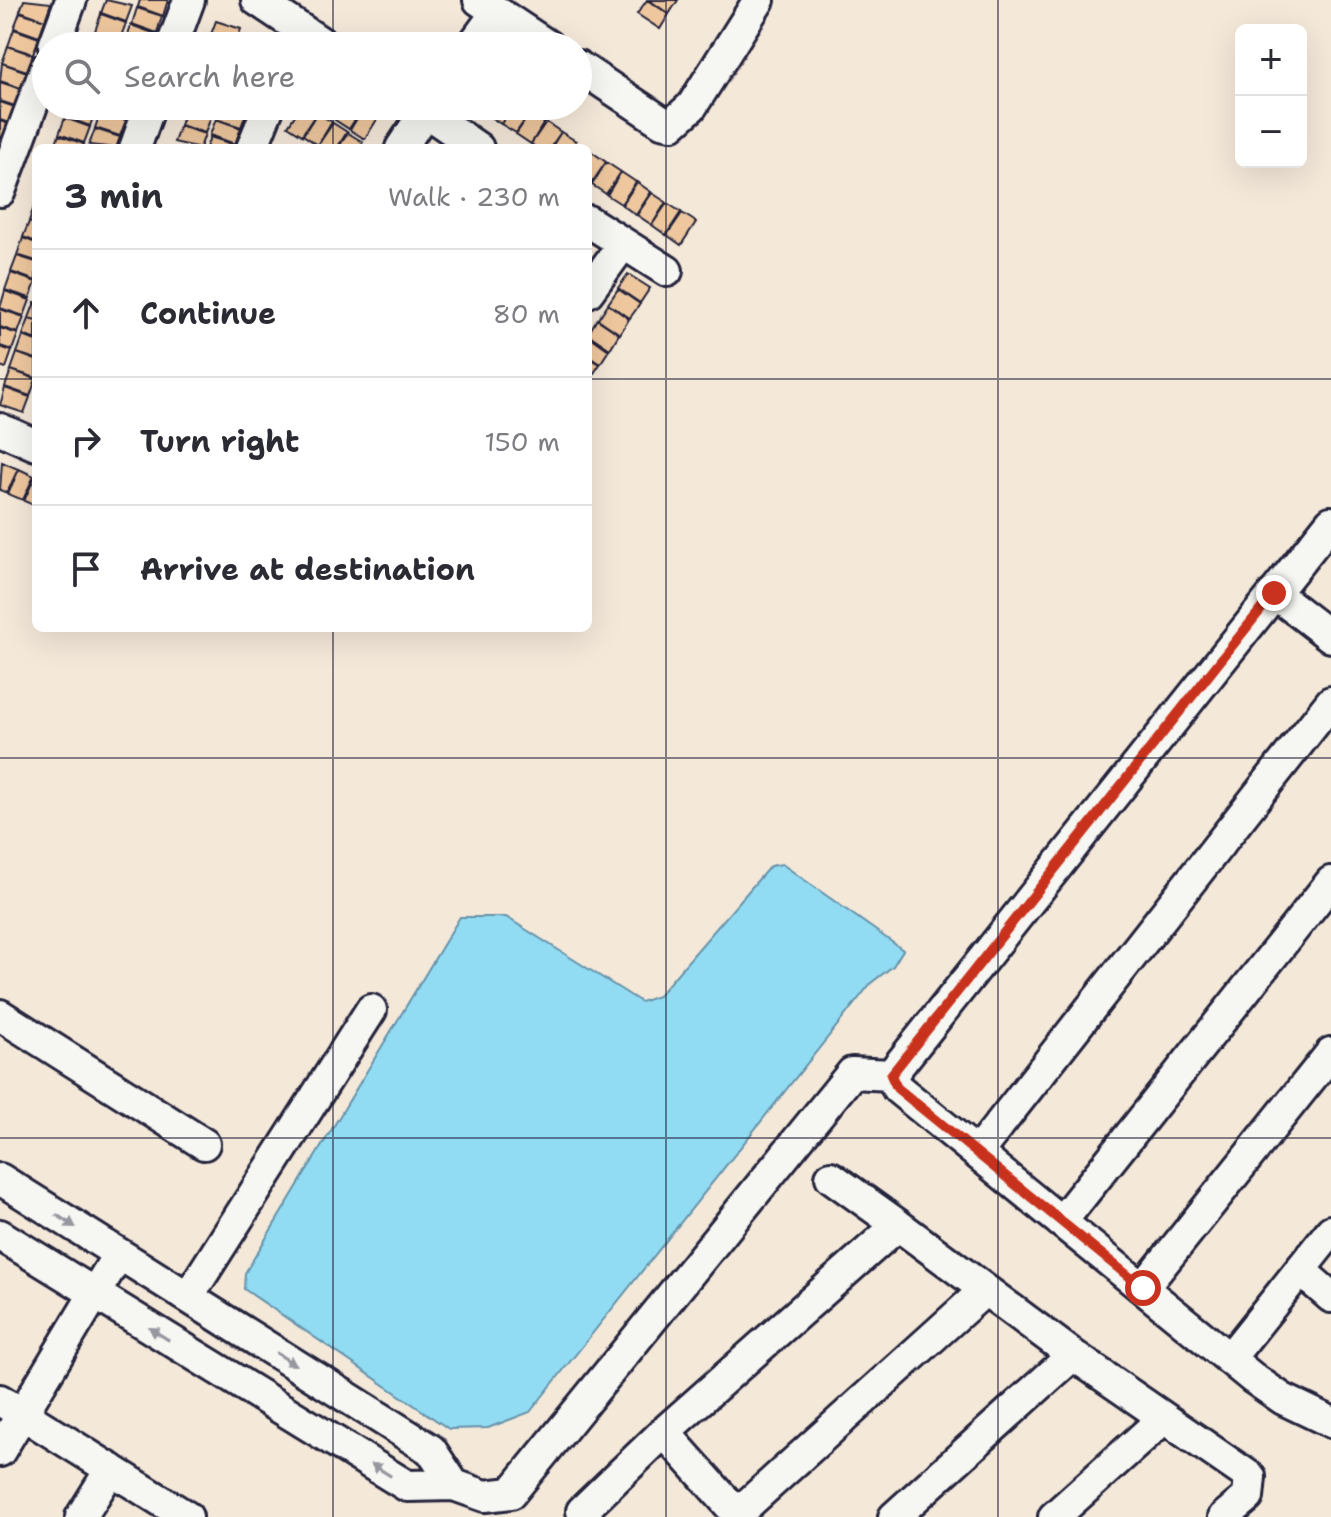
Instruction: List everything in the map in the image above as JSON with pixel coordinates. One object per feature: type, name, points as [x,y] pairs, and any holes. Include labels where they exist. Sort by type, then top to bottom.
[{"type":"street","points":[[59,32],[71,0]]},
{"type":"street","points":[[177,32],[189,0]]},
{"type":"street","points":[[257,0],[305,32]]},
{"type":"street","points":[[592,75],[662,122],[672,124],[692,106],[759,0]]},
{"type":"street","points":[[478,32],[488,6],[527,32]]},
{"type":"street","points":[[0,191],[32,105]]},
{"type":"street","points":[[136,144],[145,120]]},
{"type":"street","points":[[254,144],[263,120]]},
{"type":"street","points":[[403,144],[417,120]]},
{"type":"street","points":[[440,120],[473,144]]},
{"type":"street","points":[[592,224],[667,271]]},
{"type":"street","points":[[592,287],[623,244]]},
{"type":"street","points":[[0,429],[32,435]]},
{"type":"street","points":[[891,1075],[1331,522]]},
{"type":"street","points":[[1274,593],[1331,637]]},
{"type":"street","points":[[977,1153],[1331,702]]},
{"type":"street","points":[[1061,1222],[1331,882]]},
{"type":"street","points":[[188,1297],[371,1010]]},
{"type":"street","points":[[0,1015],[204,1144]]},
{"type":"street","points":[[1143,1288],[1331,1053]]},
{"type":"street","points":[[0,1235],[407,1486],[454,1485],[485,1496],[511,1493],[852,1073],[891,1075]]},
{"type":"street","points":[[891,1075],[897,1088],[1229,1359],[1283,1399],[1331,1422]]},
{"type":"street","points":[[831,1177],[1073,1355],[1250,1477],[1248,1497],[1224,1517]]},
{"type":"street","points":[[0,1179],[431,1450],[454,1485]]},
{"type":"street","points":[[581,1515],[664,1432],[898,1225]]},
{"type":"street","points":[[1229,1359],[1331,1231]]},
{"type":"street","points":[[0,1451],[12,1407],[94,1294],[118,1255]]},
{"type":"street","points":[[1300,1270],[1331,1297]]},
{"type":"street","points":[[664,1432],[739,1516],[985,1290]]},
{"type":"street","points":[[894,1517],[1073,1355]]},
{"type":"street","points":[[12,1407],[187,1517]]},
{"type":"street","points":[[1054,1517],[1164,1418]]},
{"type":"street","points":[[81,1517],[111,1469]]},
{"type":"water","points":[[782,864],[903,950],[893,966],[871,983],[530,1412],[488,1428],[449,1429],[244,1289],[245,1273],[460,917],[506,917],[641,1002],[658,996],[770,866]]},
{"type":"building","points":[[24,0],[51,3],[45,20],[20,11]]},
{"type":"building","points":[[106,0],[132,6],[126,22],[101,13]]},
{"type":"building","points":[[140,0],[168,0],[163,16],[138,7]]},
{"type":"building","points":[[647,0],[669,14],[660,29],[637,14]]},
{"type":"building","points":[[649,0],[678,0],[669,14]]},
{"type":"building","points":[[137,8],[162,16],[157,32],[132,24]]},
{"type":"building","points":[[20,12],[45,20],[41,32],[32,34],[14,28]]},
{"type":"building","points":[[101,14],[126,23],[123,32],[95,31]]},
{"type":"building","points":[[216,21],[241,29],[240,32],[212,32]]},
{"type":"building","points":[[131,25],[150,32],[129,32]]},
{"type":"building","points":[[14,29],[32,35],[32,54],[8,46]]},
{"type":"building","points":[[8,46],[32,55],[27,71],[2,63]]},
{"type":"building","points":[[2,63],[27,72],[21,88],[0,81]]},
{"type":"building","points":[[0,82],[21,89],[15,106],[0,101]]},
{"type":"building","points":[[0,102],[15,107],[9,123],[0,120]]},
{"type":"building","points":[[64,120],[90,127],[84,143],[59,134]]},
{"type":"building","points":[[73,120],[92,120],[90,126]]},
{"type":"building","points":[[98,120],[126,120],[120,136],[95,128]]},
{"type":"building","points":[[182,120],[210,120],[205,133],[180,125]]},
{"type":"building","points":[[216,120],[241,128],[235,144],[210,135]]},
{"type":"building","points":[[219,120],[244,120],[241,127]]},
{"type":"building","points":[[292,120],[312,120],[302,135],[288,126]]},
{"type":"building","points":[[313,120],[332,122],[319,144],[303,135]]},
{"type":"building","points":[[335,120],[355,120],[349,129]]},
{"type":"building","points":[[356,120],[377,120],[365,139],[350,130]]},
{"type":"building","points":[[504,120],[525,120],[516,133],[501,124]]},
{"type":"building","points":[[526,120],[545,121],[531,144],[516,134]]},
{"type":"building","points":[[0,121],[9,124],[3,141],[0,139]]},
{"type":"building","points":[[546,122],[561,132],[553,144],[531,144]]},
{"type":"building","points":[[333,123],[347,132],[340,144],[319,144]]},
{"type":"building","points":[[180,126],[205,134],[201,144],[174,142]]},
{"type":"building","points":[[95,129],[120,137],[117,144],[89,144]]},
{"type":"building","points":[[561,132],[576,141],[574,144],[554,144]]},
{"type":"building","points":[[348,133],[363,142],[362,144],[341,144]]},
{"type":"building","points":[[59,135],[84,144],[56,144]]},
{"type":"building","points":[[210,137],[232,144],[207,144]]},
{"type":"building","points":[[592,152],[606,162],[592,183]]},
{"type":"building","points":[[606,162],[621,172],[606,194],[592,185]]},
{"type":"building","points":[[621,172],[636,182],[621,204],[607,195]]},
{"type":"building","points":[[637,182],[651,192],[636,215],[622,205]]},
{"type":"building","points":[[652,193],[666,202],[652,225],[637,215]]},
{"type":"building","points":[[667,203],[681,212],[666,235],[652,225]]},
{"type":"building","points":[[682,213],[696,222],[681,245],[667,235]]},
{"type":"building","points":[[29,222],[32,223],[32,240],[23,237]]},
{"type":"building","points":[[23,238],[32,241],[32,260],[17,255]]},
{"type":"building","points":[[17,256],[32,261],[32,280],[11,272]]},
{"type":"building","points":[[11,273],[32,281],[30,298],[5,290]]},
{"type":"building","points":[[628,274],[650,288],[640,303],[618,288]]},
{"type":"building","points":[[618,289],[640,304],[630,318],[608,304]]},
{"type":"building","points":[[5,291],[30,300],[24,316],[0,308]]},
{"type":"building","points":[[608,304],[629,319],[620,334],[598,319]]},
{"type":"building","points":[[0,309],[24,317],[18,333],[0,327]]},
{"type":"building","points":[[29,319],[32,320],[32,338],[23,335]]},
{"type":"building","points":[[597,319],[619,334],[610,349],[592,337],[592,327]]},
{"type":"building","points":[[0,328],[18,334],[12,350],[0,346]]},
{"type":"building","points":[[23,336],[32,339],[32,358],[17,353]]},
{"type":"building","points":[[592,338],[609,350],[600,364],[592,359]]},
{"type":"building","points":[[0,347],[12,351],[6,368],[0,366]]},
{"type":"building","points":[[17,353],[32,359],[32,377],[11,370]]},
{"type":"building","points":[[592,359],[600,364],[592,376]]},
{"type":"building","points":[[11,370],[32,378],[30,396],[5,387]]},
{"type":"building","points":[[5,388],[30,397],[24,413],[0,405]]},
{"type":"building","points":[[2,462],[18,469],[7,493],[0,490]]},
{"type":"building","points":[[19,469],[32,475],[23,500],[8,494]]},
{"type":"building","points":[[32,483],[32,504],[24,501]]},
{"type":"route","points":[[1143,1288],[897,1088],[891,1075],[1274,593]]}]
